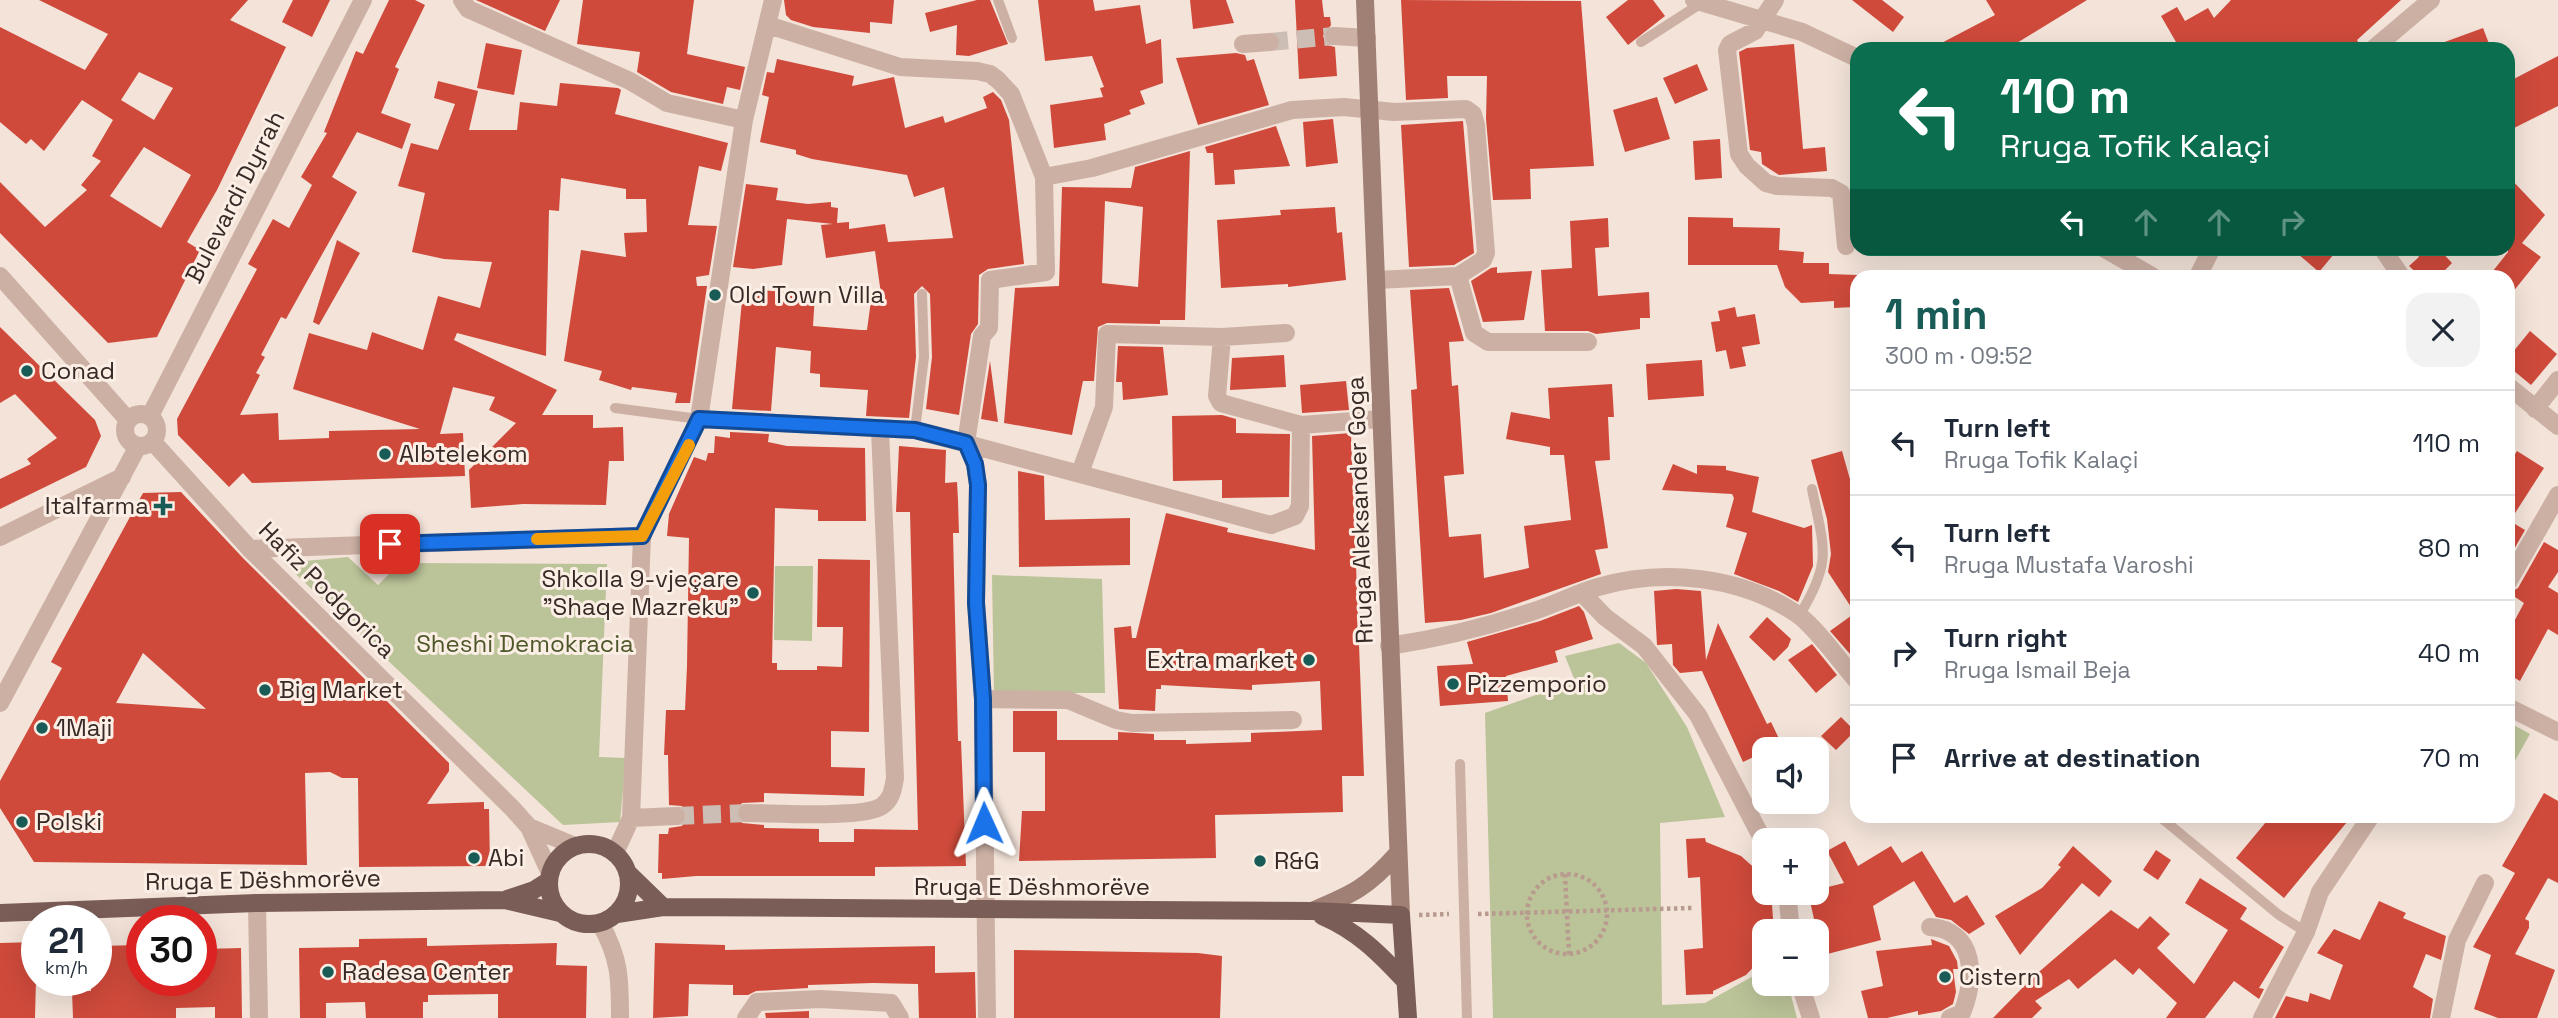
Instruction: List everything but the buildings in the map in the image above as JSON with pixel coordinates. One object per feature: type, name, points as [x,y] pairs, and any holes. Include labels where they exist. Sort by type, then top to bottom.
[{"type":"main road","name":"Rruga Aleksander Goga","points":[[1365,0],[1389,646],[1408,1018]]},
{"type":"main road","points":[[627,872],[629,887],[625,901],[617,914],[600,923],[586,925],[572,921],[553,904],[549,877],[564,852],[575,846],[603,846],[615,853],[627,872],[663,907]]},
{"type":"main road","points":[[1312,911],[1356,893],[1375,878],[1398,853]]},
{"type":"main road","name":"Rruga E Dëshmorëve","points":[[505,900],[534,890],[549,877]]},
{"type":"main road","name":"Rruga E Dëshmorëve","points":[[112,908],[505,900],[560,913]]},
{"type":"main road","name":"Rruga E Dëshmorëve","points":[[0,904],[21,911]]},
{"type":"main road","name":"Rruga E Dëshmorëve","points":[[617,914],[663,907],[1312,911],[1401,915]]},
{"type":"main road","name":"Rruga E Dëshmorëve","points":[[0,913],[21,911]]},
{"type":"main road","points":[[1312,911],[1350,928],[1405,981]]},
{"type":"street","name":"Bulevardi Dyrrah","points":[[150,416],[363,0]]},
{"type":"street","points":[[462,0],[468,9],[630,81],[650,96],[744,120]]},
{"type":"street","points":[[615,853],[631,818],[642,536],[699,419],[744,120],[772,0]]},
{"type":"street","points":[[1775,0],[1755,31],[1730,44],[1727,50],[1740,154],[1747,166],[1766,183],[1777,186],[1832,188],[1841,193],[1846,246]]},
{"type":"street","points":[[2381,42],[2431,0]]},
{"type":"street","points":[[1697,2],[1802,32],[1850,55]]},
{"type":"street","points":[[768,25],[900,67],[990,74],[1011,94],[1044,177],[1045,272],[990,280],[989,328],[982,335],[966,443],[975,464],[978,485],[976,603],[983,699],[987,1018]]},
{"type":"street","points":[[1334,36],[1367,38]]},
{"type":"street","points":[[1243,44],[1270,42]]},
{"type":"street","points":[[1044,177],[1092,169],[1292,110],[1343,107],[1371,111],[1465,108],[1473,114],[1486,253],[1480,264],[1458,276],[1376,280]]},
{"type":"street","points":[[2117,256],[2142,270]]},
{"type":"street","points":[[0,276],[128,421]]},
{"type":"street","points":[[1458,276],[1474,333],[1480,338],[1488,342],[1588,342]]},
{"type":"street","points":[[1080,473],[1104,407],[1107,334],[1222,337],[1286,333]]},
{"type":"street","points":[[1222,337],[1217,396],[1221,403],[1301,425],[1381,419]]},
{"type":"street","points":[[2535,409],[2558,380]]},
{"type":"street","points":[[2515,392],[2558,426]]},
{"type":"street","points":[[0,702],[122,477],[158,428],[150,416],[138,414],[128,421],[126,436],[146,444]]},
{"type":"street","points":[[699,419],[915,430],[1270,525],[1296,516],[1300,506],[1301,425]]},
{"type":"street","points":[[747,813],[862,812],[881,807],[892,795],[895,778],[880,430]]},
{"type":"street","name":"Hafiz Podgorica","points":[[146,444],[529,827],[575,846]]},
{"type":"street","points":[[0,537],[122,477]]},
{"type":"street","points":[[2515,570],[2558,495]]},
{"type":"street","points":[[250,549],[642,536]]},
{"type":"street","points":[[1389,646],[1463,633],[1618,583],[1660,578],[1715,581],[1767,597],[1799,616],[1850,673]]},
{"type":"street","points":[[1582,593],[1605,617],[1644,646],[1698,715],[1757,828]]},
{"type":"street","points":[[983,699],[1068,700],[1116,720],[1132,723],[1293,720]]},
{"type":"street","points":[[2515,710],[2558,732]]},
{"type":"street","points":[[631,818],[676,816]]},
{"type":"street","points":[[2262,1018],[2306,932],[2320,892],[2366,823]]},
{"type":"street","name":"Hafiz Podgorica","points":[[529,827],[549,877]]},
{"type":"street","points":[[2441,1018],[2457,940],[2486,883]]},
{"type":"street","points":[[257,904],[259,1018]]},
{"type":"street","points":[[600,923],[613,945],[620,966],[620,1018]]},
{"type":"street","points":[[1930,927],[1946,928],[1959,938],[1971,971],[1969,995],[1962,1013],[1950,1018]]},
{"type":"street","points":[[1804,996],[1811,1018]]},
{"type":"street","points":[[746,1018],[757,1002],[820,999],[891,1003],[900,1018]]},
{"type":"lane","points":[[998,0],[1012,38]]},
{"type":"lane","points":[[1641,42],[1697,2]]},
{"type":"lane","points":[[915,430],[924,356],[922,294]]},
{"type":"lane","points":[[615,408],[699,419]]},
{"type":"lane","points":[[1799,616],[1822,572],[1824,548],[1812,489]]},
{"type":"lane","points":[[1460,764],[1467,1018]]},
{"type":"lane","points":[[2167,823],[2279,915],[2306,932]]},
{"type":"path","points":[[1565,874],[1569,955]]},
{"type":"path","points":[[1565,874],[1584,877],[1596,886],[1607,910],[1605,929],[1597,942],[1584,951],[1569,955],[1554,952],[1541,945],[1531,933],[1527,914],[1535,889],[1547,879],[1565,874]]},
{"type":"path","points":[[1401,915],[1692,908]]},
{"type":"green space","name":"Sheshi Demokracia","points":[[348,557],[378,585],[400,563],[607,564],[599,757],[626,758],[620,822],[563,825],[284,563]]},
{"type":"green space","points":[[775,566],[813,566],[812,641],[774,640]]},
{"type":"green space","points":[[992,575],[1102,579],[1105,693],[994,693]]},
{"type":"green space","points":[[1619,643],[1646,663],[1687,727],[1725,817],[1660,823],[1662,1005],[1705,1003],[1752,977],[1752,996],[1791,996],[1797,1018],[1493,1018],[1485,713],[1575,681],[1565,656]]},
{"type":"green space","points":[[2515,726],[2530,734],[2515,761]]},
{"type":"tunnel","points":[[1270,42],[1334,36]]},
{"type":"tunnel","points":[[676,816],[747,813]]},
{"type":"slow traffic","points":[[537,539],[642,536],[689,445]]},
{"type":"place","name":"Old Town Villa","points":[[715,295]]},
{"type":"place","name":"Conad","points":[[27,371]]},
{"type":"place","name":"Albtelekom","points":[[385,454]]},
{"type":"place","name":"Italfarma","points":[[163,506]]},
{"type":"place","name":"Shkolla 9-vjeçare \"Shaqe Mazreku\"","points":[[753,593]]},
{"type":"place","name":"Extra market","points":[[1309,660]]},
{"type":"place","name":"Pizzemporio","points":[[1453,684]]},
{"type":"place","name":"Big Market","points":[[265,690]]},
{"type":"place","name":"1Maji","points":[[42,728]]},
{"type":"place","name":"Polski","points":[[22,822]]},
{"type":"place","name":"Abi","points":[[474,858]]},
{"type":"place","name":"R&G","points":[[1260,861]]},
{"type":"place","name":"Radesa Center","points":[[328,972]]},
{"type":"place","name":"Cistern","points":[[1945,977]]},
{"type":"route","points":[[390,544],[642,536],[699,419],[915,430],[966,443],[975,464],[978,485],[976,603],[983,699],[984,823]]}]
